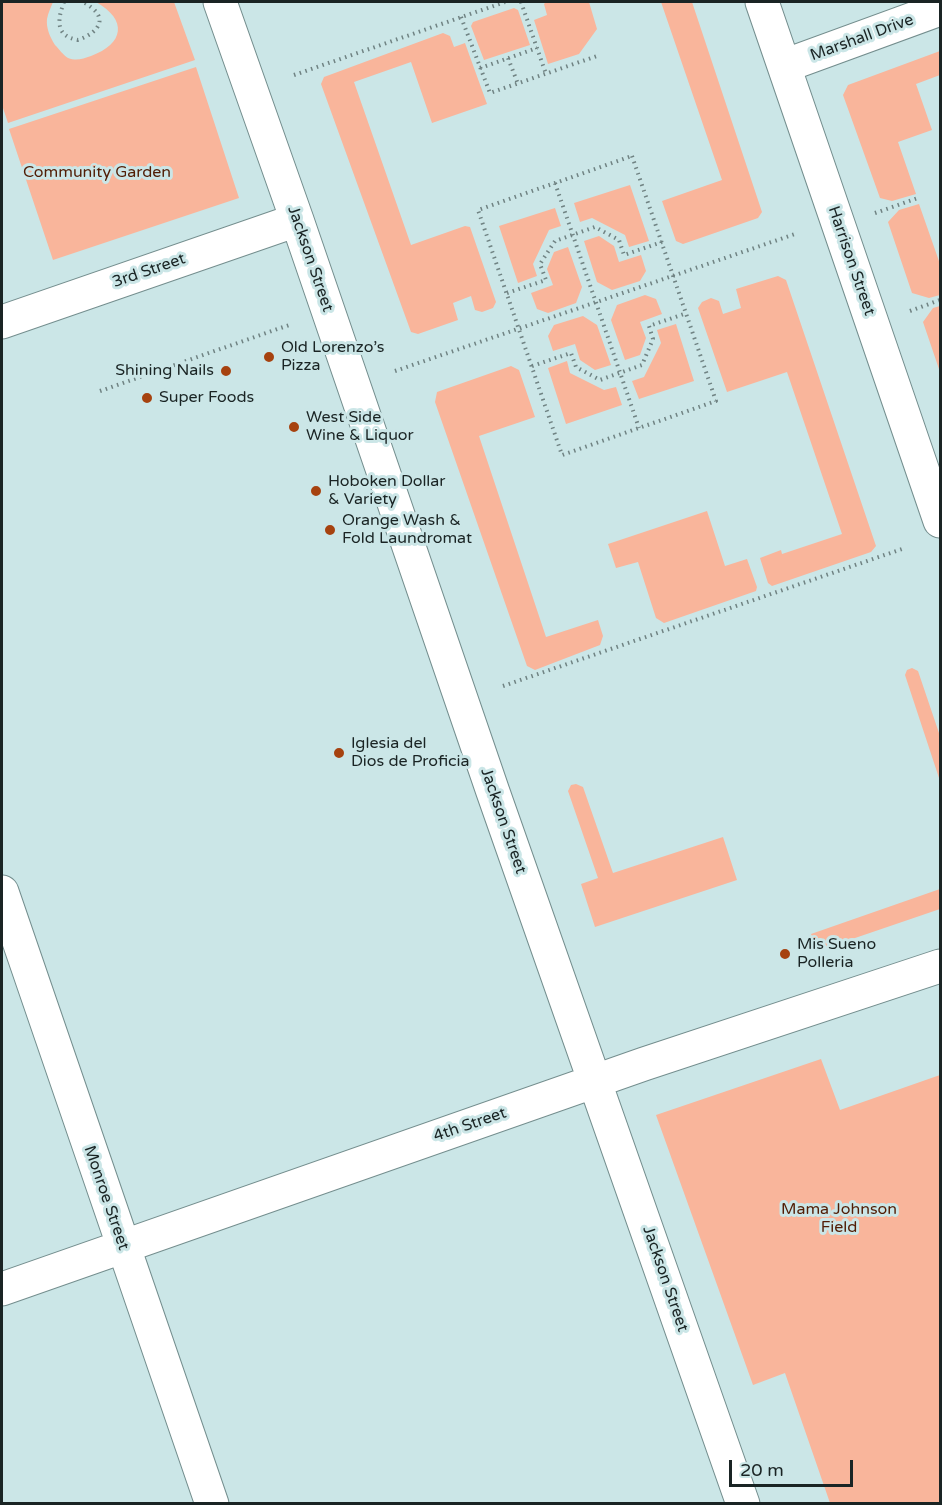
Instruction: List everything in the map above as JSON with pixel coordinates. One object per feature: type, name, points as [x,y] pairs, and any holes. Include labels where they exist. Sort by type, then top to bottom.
[{"type":"street","name":"Jackson Street","points":[[219,2],[297,220],[485,770],[743,1503]]},
{"type":"street","name":"Harrison Street","points":[[762,2],[937,502]]},
{"type":"street","name":"Marshall Drive","points":[[784,66],[940,9]]},
{"type":"street","name":"3rd Street","points":[[2,322],[297,220]]},
{"type":"street","name":"Monroe Street","points":[[2,892],[212,1503]]},
{"type":"street","name":"4th Street","points":[[2,1289],[595,1081],[940,966]]},
{"type":"path","points":[[64,2],[59,17],[61,30],[68,38],[78,40],[95,31],[100,18],[97,11],[83,2]]},
{"type":"path","points":[[294,75],[505,2]]},
{"type":"path","points":[[521,2],[546,74]]},
{"type":"path","points":[[461,17],[490,93],[597,56]]},
{"type":"path","points":[[480,68],[537,48]]},
{"type":"path","points":[[508,58],[518,84]]},
{"type":"path","points":[[632,156],[716,401],[562,455],[478,210],[555,183],[632,156]]},
{"type":"path","points":[[555,183],[639,428]]},
{"type":"path","points":[[875,213],[918,198]]},
{"type":"path","points":[[507,293],[546,280],[540,264],[555,241],[595,227],[619,240],[624,255],[662,242]]},
{"type":"path","points":[[395,371],[798,234]]},
{"type":"path","points":[[910,311],[940,300]]},
{"type":"path","points":[[532,366],[571,353],[576,367],[600,380],[642,365],[653,339],[649,327],[687,314]]},
{"type":"path","points":[[100,391],[296,323]]},
{"type":"path","points":[[503,686],[905,548]]},
{"type":"green space","points":[[2,2],[53,2],[47,19],[50,36],[64,55],[77,59],[102,51],[116,38],[118,31],[113,16],[96,2],[174,2],[195,60],[8,123],[2,105]]},
{"type":"green space","points":[[546,2],[589,2],[597,29],[579,54],[548,64],[534,20],[547,15],[544,4]]},
{"type":"green space","points":[[661,2],[692,2],[762,212],[758,218],[683,244],[676,241],[662,201],[722,180]]},
{"type":"green space","points":[[514,8],[518,10],[530,45],[484,60],[471,26],[473,22]]},
{"type":"green space","points":[[443,33],[450,36],[454,47],[465,43],[487,104],[432,123],[411,62],[354,82],[411,245],[465,226],[470,227],[496,302],[493,308],[482,312],[475,310],[471,296],[453,303],[458,320],[418,334],[411,332],[321,84],[324,77]]},
{"type":"green space","points":[[940,51],[940,75],[916,84],[932,130],[898,142],[916,194],[892,201],[880,198],[843,95],[848,85]]},
{"type":"green space","name":"Community Garden","points":[[196,67],[239,198],[53,260],[9,129]]},
{"type":"green space","points":[[630,185],[649,241],[629,247],[625,235],[592,218],[580,222],[574,203]]},
{"type":"green space","points":[[919,204],[940,264],[940,295],[929,298],[912,293],[888,222],[899,210]]},
{"type":"green space","points":[[555,208],[561,226],[549,230],[533,264],[537,276],[518,283],[499,226]]},
{"type":"green space","points":[[599,236],[614,246],[619,262],[641,255],[646,271],[640,281],[612,290],[597,282],[584,241]]},
{"type":"green space","points":[[568,247],[582,287],[576,303],[548,313],[537,309],[531,293],[553,285],[547,269],[554,252]]},
{"type":"green space","points":[[778,276],[786,280],[876,546],[871,552],[772,586],[768,583],[760,558],[781,550],[782,554],[842,534],[787,372],[727,392],[698,308],[702,302],[711,298],[719,301],[723,314],[741,308],[736,289]]},
{"type":"green space","points":[[645,295],[656,299],[662,314],[640,322],[646,338],[640,355],[625,360],[611,320],[617,305]]},
{"type":"green space","points":[[940,306],[940,372],[923,322],[933,308]]},
{"type":"green space","points":[[583,316],[597,325],[611,365],[595,370],[580,360],[575,344],[553,351],[548,336],[554,325]]},
{"type":"green space","points":[[676,324],[694,381],[639,399],[632,381],[644,377],[661,343],[657,330]]},
{"type":"green space","points":[[567,361],[570,373],[604,390],[616,387],[622,405],[566,424],[548,368]]},
{"type":"green space","points":[[511,366],[519,370],[535,417],[479,436],[546,637],[598,620],[603,636],[600,645],[535,670],[527,666],[435,402],[437,392]]},
{"type":"green space","points":[[707,511],[725,566],[747,559],[757,587],[756,591],[664,623],[656,618],[638,562],[616,568],[608,544]]},
{"type":"green space","points":[[912,668],[918,671],[940,736],[940,781],[905,675],[907,670]]},
{"type":"green space","points":[[576,784],[583,787],[613,873],[723,837],[737,880],[595,927],[581,884],[598,878],[568,791],[571,785]]},
{"type":"green space","points":[[940,889],[940,909],[817,951],[811,934]]},
{"type":"green space","name":"Mama Johnson Field","points":[[821,1059],[840,1110],[940,1075],[940,1503],[830,1503],[785,1373],[753,1385],[656,1115]]},
{"type":"place","name":"Old Lorenzo’s Pizza","points":[[269,357]]},
{"type":"place","name":"Shining Nails","points":[[226,371]]},
{"type":"place","name":"Super Foods","points":[[147,398]]},
{"type":"place","name":"West Side Wine & Liquor","points":[[294,427]]},
{"type":"place","name":"Hoboken Dollar & Variety","points":[[316,491]]},
{"type":"place","name":"Orange Wash & Fold Laundromat","points":[[330,530]]},
{"type":"place","name":"Iglesia del Dios de Proficia","points":[[339,753]]},
{"type":"place","name":"Mis Sueno Polleria","points":[[785,954]]}]
